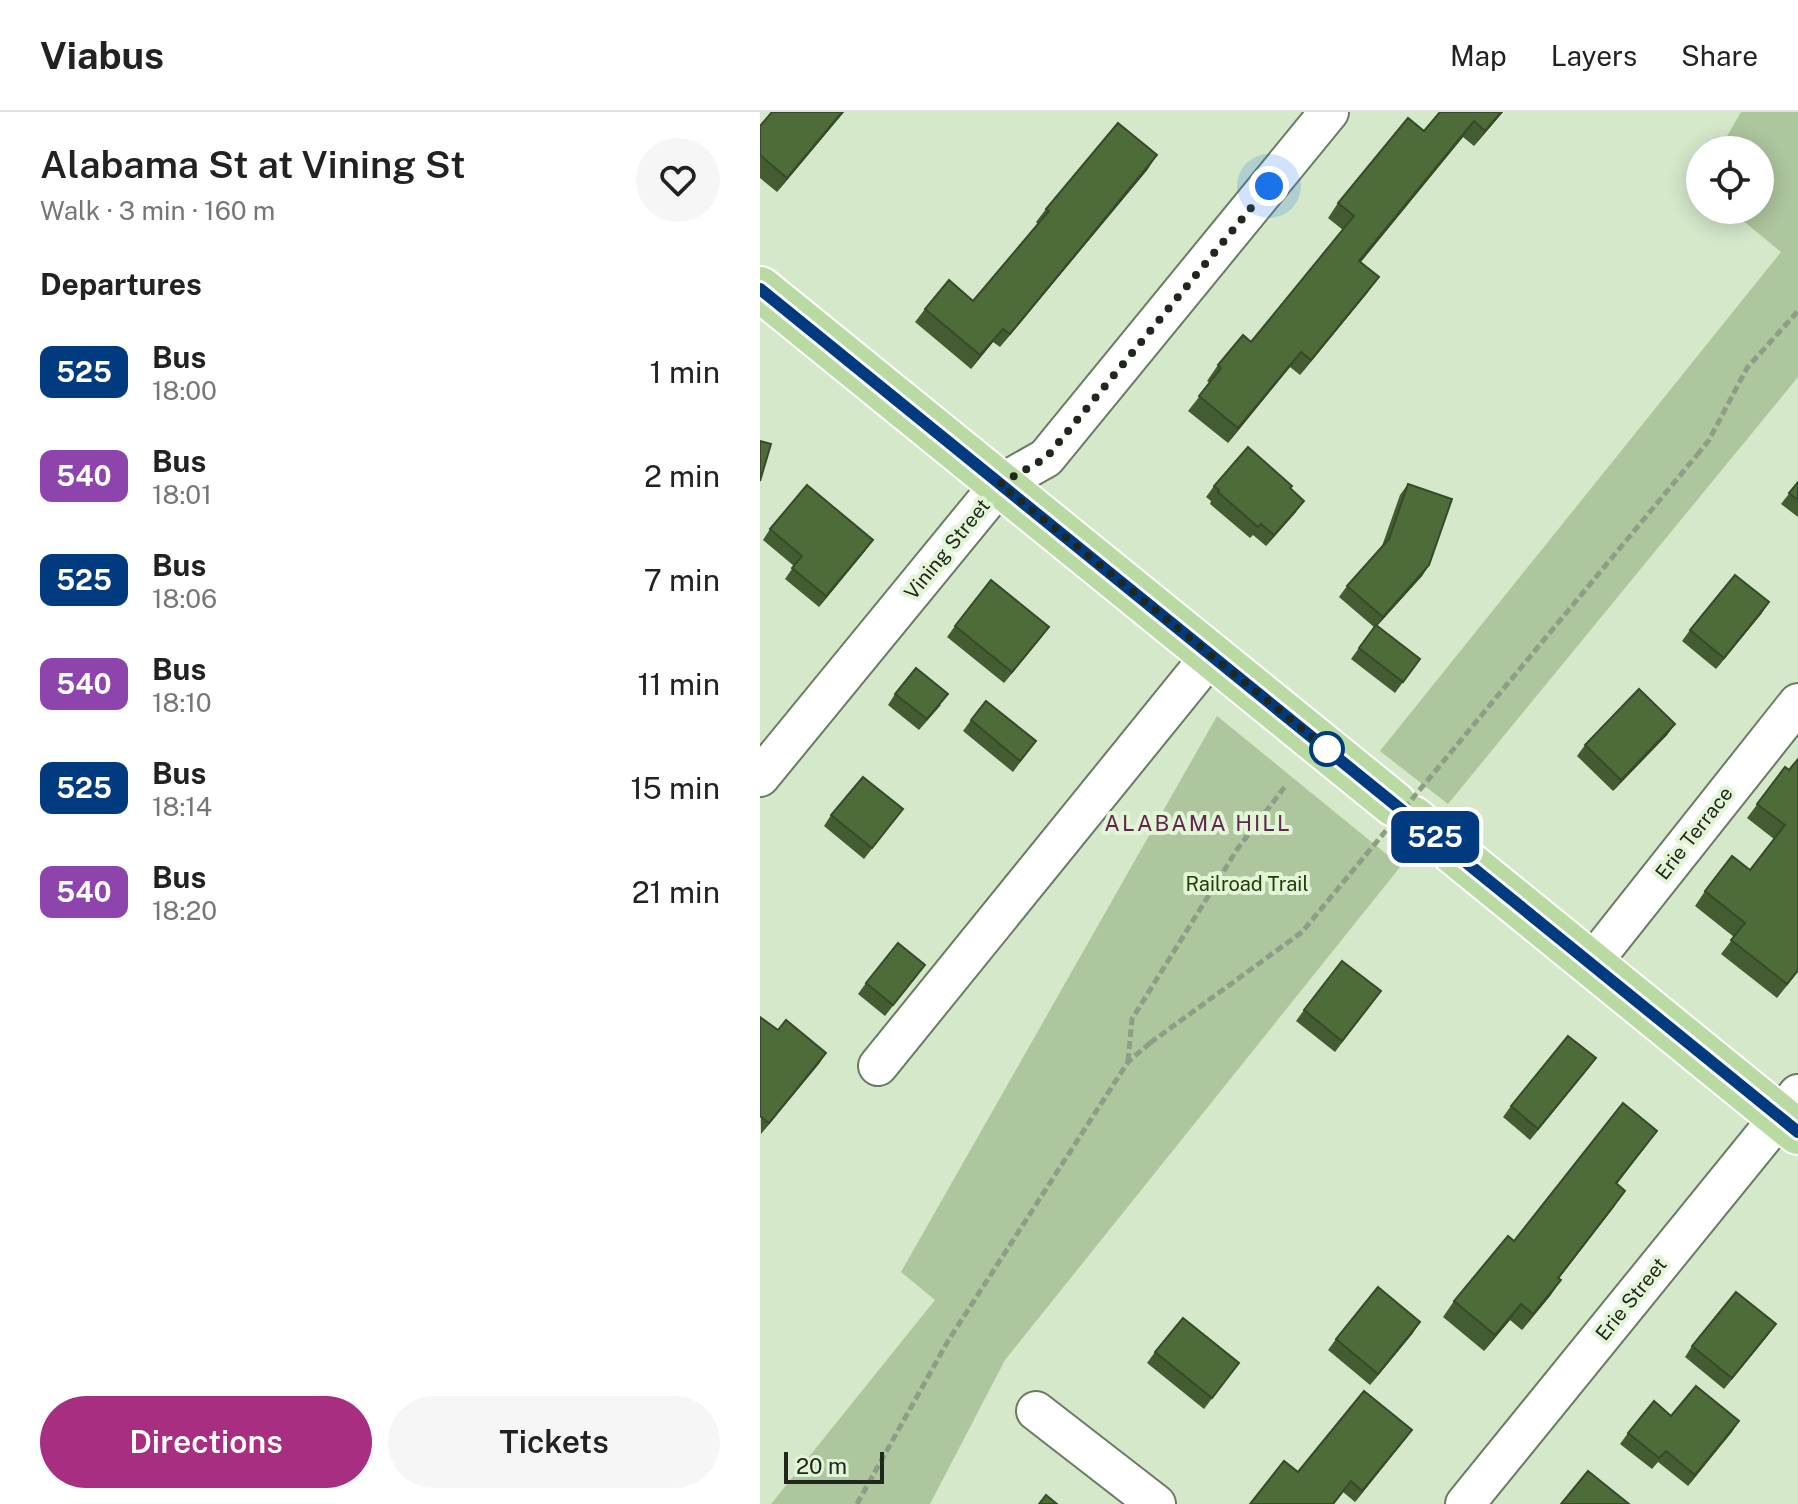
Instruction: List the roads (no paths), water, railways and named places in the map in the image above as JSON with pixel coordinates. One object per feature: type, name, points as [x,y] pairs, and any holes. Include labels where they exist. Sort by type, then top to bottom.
[{"type":"main road","points":[[760,289],[1591,964],[1792,1114]]},
{"type":"street","name":"Vining Street","points":[[760,777],[1000,484],[1046,458],[1329,112]]},
{"type":"street","points":[[878,1066],[1211,655]]},
{"type":"street","name":"Erie Terrace","points":[[1591,964],[1798,703]]},
{"type":"street","name":"Erie Street","points":[[1465,1504],[1792,1114]]},
{"type":"street","points":[[1036,1411],[1156,1504]]},
{"type":"district","name":"ALABAMA HILL","points":[[1198,823]]},
{"type":"park label","name":"Railroad Trail","points":[[1247,884]]}]
